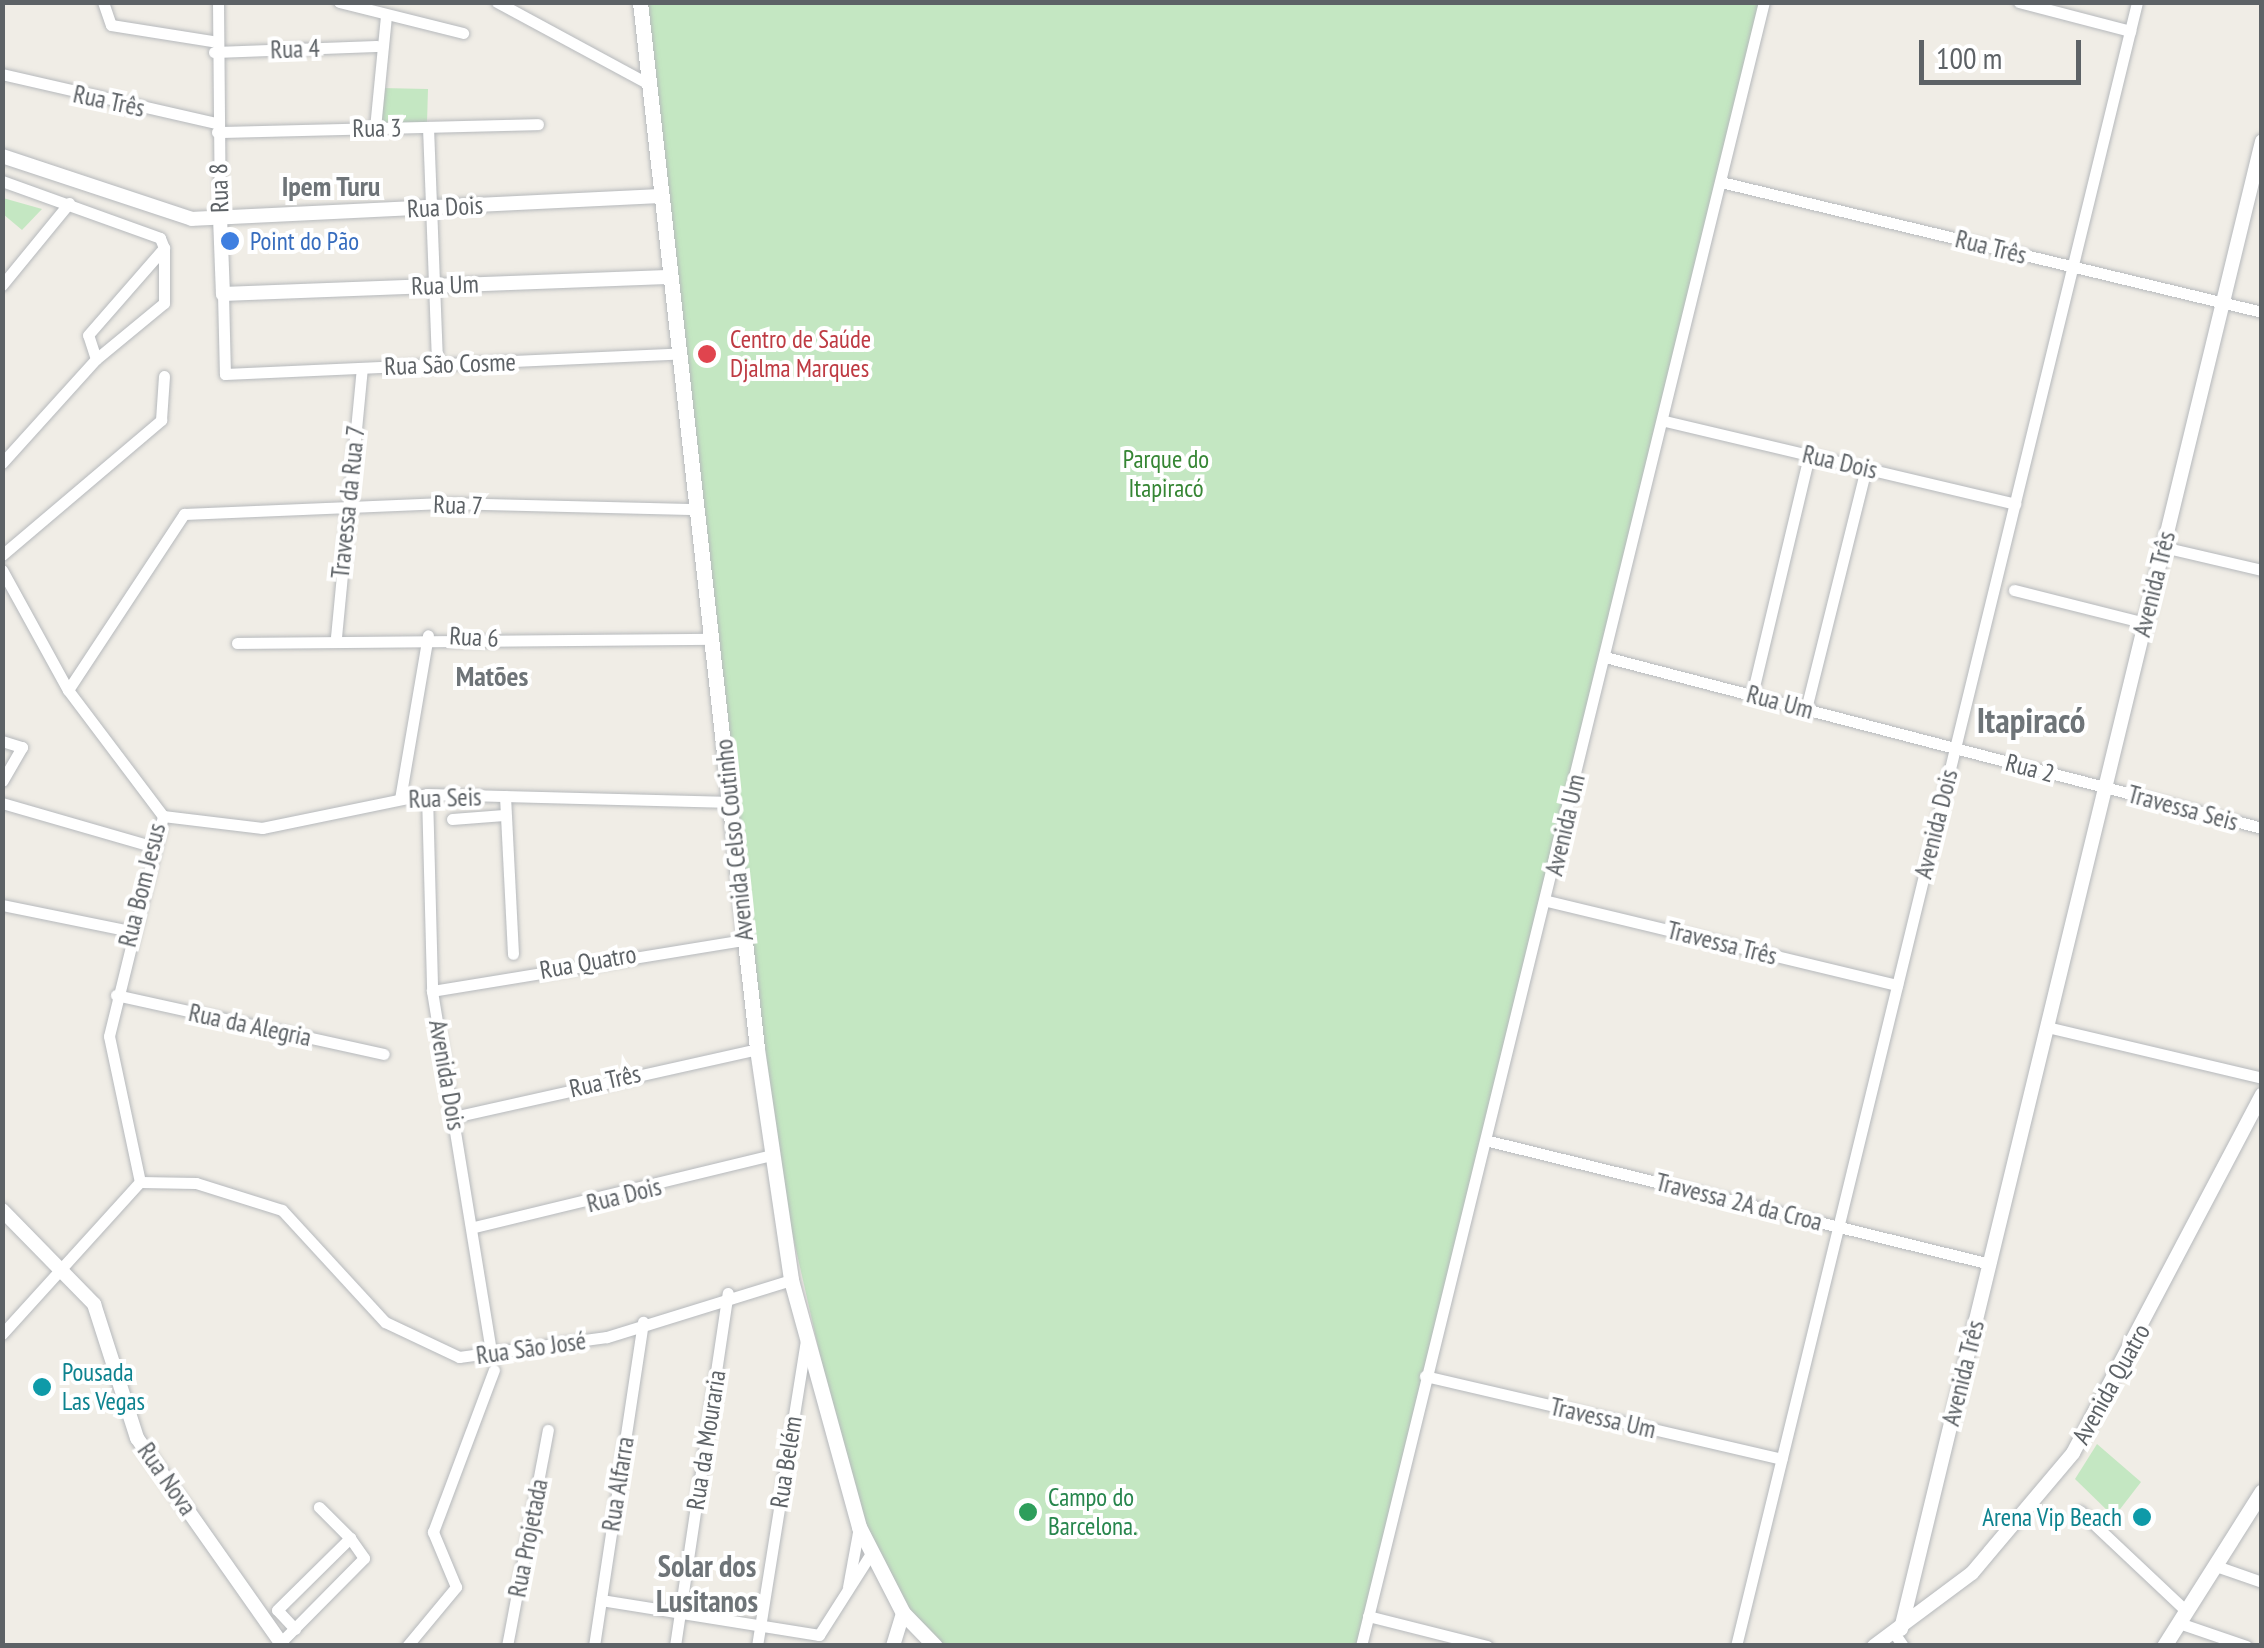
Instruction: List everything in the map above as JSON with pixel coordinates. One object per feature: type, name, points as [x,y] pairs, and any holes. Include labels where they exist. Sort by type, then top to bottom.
[{"type":"main road","name":"Avenida Celso Coutinho","points":[[640,2],[674,354],[732,802],[757,1049],[791,1280],[870,1556],[903,1612],[934,1646]]},
{"type":"main road","points":[[2164,1646],[2262,1491]]},
{"type":"street","name":"Rua 4","points":[[103,2],[111,25],[213,47],[376,46]]},
{"type":"street","name":"Rua 8","points":[[218,2],[213,47],[226,374]]},
{"type":"street","points":[[339,2],[463,32]]},
{"type":"street","points":[[497,2],[645,82]]},
{"type":"street","name":"Avenida Um","points":[[1361,1646],[1425,1376],[1488,1141],[1764,2]]},
{"type":"street","points":[[2020,2],[2130,31]]},
{"type":"street","name":"Avenida Dois","points":[[1736,1646],[2137,2]]},
{"type":"street","points":[[375,128],[376,46],[386,16]]},
{"type":"street","name":"Rua Três","points":[[2,74],[217,127]]},
{"type":"street","name":"Rua 3","points":[[217,127],[538,124]]},
{"type":"street","points":[[428,127],[436,364]]},
{"type":"street","name":"Avenida Três","points":[[1900,1636],[2262,141]]},
{"type":"street","name":"Rua Dois","points":[[2,156],[187,218],[658,196]]},
{"type":"street","points":[[2,181],[155,233],[164,248],[164,303],[96,359],[2,463]]},
{"type":"street","name":"Rua Três","points":[[1721,182],[2262,312]]},
{"type":"street","points":[[2,285],[70,204]]},
{"type":"street","points":[[96,359],[88,335],[164,248]]},
{"type":"street","name":"Rua Um","points":[[223,294],[667,277]]},
{"type":"street","name":"Rua São Cosme","points":[[226,374],[674,354]]},
{"type":"street","name":"Travessa da Rua 7","points":[[336,637],[344,510],[362,368]]},
{"type":"street","points":[[2,554],[161,420],[164,376]]},
{"type":"street","name":"Rua Dois","points":[[1664,421],[2015,504]]},
{"type":"street","points":[[1752,695],[1809,455]]},
{"type":"street","points":[[1806,709],[1866,468]]},
{"type":"street","name":"Rua 7","points":[[68,690],[176,519],[221,512],[696,509]]},
{"type":"street","points":[[2163,547],[2262,570]]},
{"type":"street","name":"Rua Bom Jesus","points":[[2,570],[68,690],[163,816],[151,846],[130,931],[116,995],[110,1054],[140,1182]]},
{"type":"street","points":[[2014,590],[2145,624]]},
{"type":"street","points":[[400,799],[428,635]]},
{"type":"street","name":"Rua 6","points":[[237,643],[428,635],[712,639]]},
{"type":"street","name":"Rua Um","points":[[1605,657],[1668,669],[1955,748]]},
{"type":"street","points":[[2,742],[22,747],[2,781]]},
{"type":"street","name":"Rua 2","points":[[1955,748],[2105,788]]},
{"type":"street","name":"Travessa Seis","points":[[2105,788],[2262,828]]},
{"type":"street","name":"Avenida Dois","points":[[428,794],[432,991],[474,1227],[491,1352]]},
{"type":"street","name":"Rua Seis","points":[[163,816],[262,828],[428,794],[732,802]]},
{"type":"street","points":[[506,796],[514,954]]},
{"type":"street","points":[[2,804],[151,846]]},
{"type":"street","points":[[452,819],[504,814]]},
{"type":"street","name":"Travessa Três","points":[[1547,900],[1897,985]]},
{"type":"street","points":[[2,905],[130,931]]},
{"type":"street","name":"Rua Quatro","points":[[432,991],[746,940]]},
{"type":"street","name":"Rua da Alegria","points":[[116,995],[384,1054]]},
{"type":"street","points":[[2047,1027],[2262,1078]]},
{"type":"street","name":"Rua Três","points":[[454,1117],[757,1049]]},
{"type":"street","name":"Avenida Quatro","points":[[1900,1636],[1972,1573],[2073,1453],[2262,1095]]},
{"type":"street","name":"Travessa 2A da Croa","points":[[1488,1141],[1990,1264]]},
{"type":"street","name":"Rua Dois","points":[[474,1227],[771,1156]]},
{"type":"street","points":[[2,1334],[58,1262],[140,1182]]},
{"type":"street","name":"Rua São José","points":[[140,1182],[196,1183],[282,1210],[384,1322],[458,1357],[598,1339],[728,1293],[791,1280]]},
{"type":"street","name":"Rua Nova","points":[[2,1210],[58,1262],[94,1304],[150,1461],[272,1615],[282,1644]]},
{"type":"street","name":"Rua da Mouraria","points":[[675,1646],[728,1293]]},
{"type":"street","name":"Rua Alfarra","points":[[594,1646],[643,1322]]},
{"type":"street","name":"Rua Belém","points":[[757,1646],[806,1339]]},
{"type":"street","points":[[407,1646],[456,1586],[433,1532],[494,1370]]},
{"type":"street","name":"Travessa Um","points":[[1425,1376],[1781,1460]]},
{"type":"street","name":"Rua Projetada","points":[[507,1646],[548,1430]]},
{"type":"street","points":[[282,1644],[364,1558],[319,1507]]},
{"type":"street","points":[[2080,1511],[2183,1617],[2246,1646]]},
{"type":"street","points":[[847,1594],[859,1527]]},
{"type":"street","points":[[295,1629],[272,1615],[350,1538]]},
{"type":"street","points":[[601,1600],[823,1640],[870,1556]]},
{"type":"street","points":[[2216,1566],[2262,1582]]},
{"type":"street","points":[[892,1646],[903,1612]]},
{"type":"street","points":[[1368,1616],[1487,1646]]},
{"type":"street","points":[[1874,1646],[1900,1636]]},
{"type":"green space","name":"Parque do Itapiracó","points":[[643,3],[1760,3],[1366,1645],[934,1645],[903,1613],[859,1527],[775,1157]]},
{"type":"green space","points":[[382,88],[428,89],[427,123],[381,122]]},
{"type":"green space","points":[[3,198],[42,209],[22,230],[3,214]]},
{"type":"green space","points":[[2097,1444],[2141,1482],[2114,1517],[2075,1479]]},
{"type":"place","name":"Point do Pão","points":[[230,241]]},
{"type":"place","name":"Centro de Saúde Djalma Marques","points":[[707,354]]},
{"type":"place","name":"Pousada Las Vegas","points":[[42,1387]]},
{"type":"place","name":"Campo do Barcelona.","points":[[1028,1512]]},
{"type":"place","name":"Arena Vip Beach","points":[[2142,1517]]},
{"type":"district","name":"Ipem Turu","points":[[331,186]]},
{"type":"district","name":"Matões","points":[[492,676]]},
{"type":"district","name":"Itapiracó","points":[[2031,720]]},
{"type":"district","name":"Solar dos Lusitanos","points":[[707,1583]]}]
